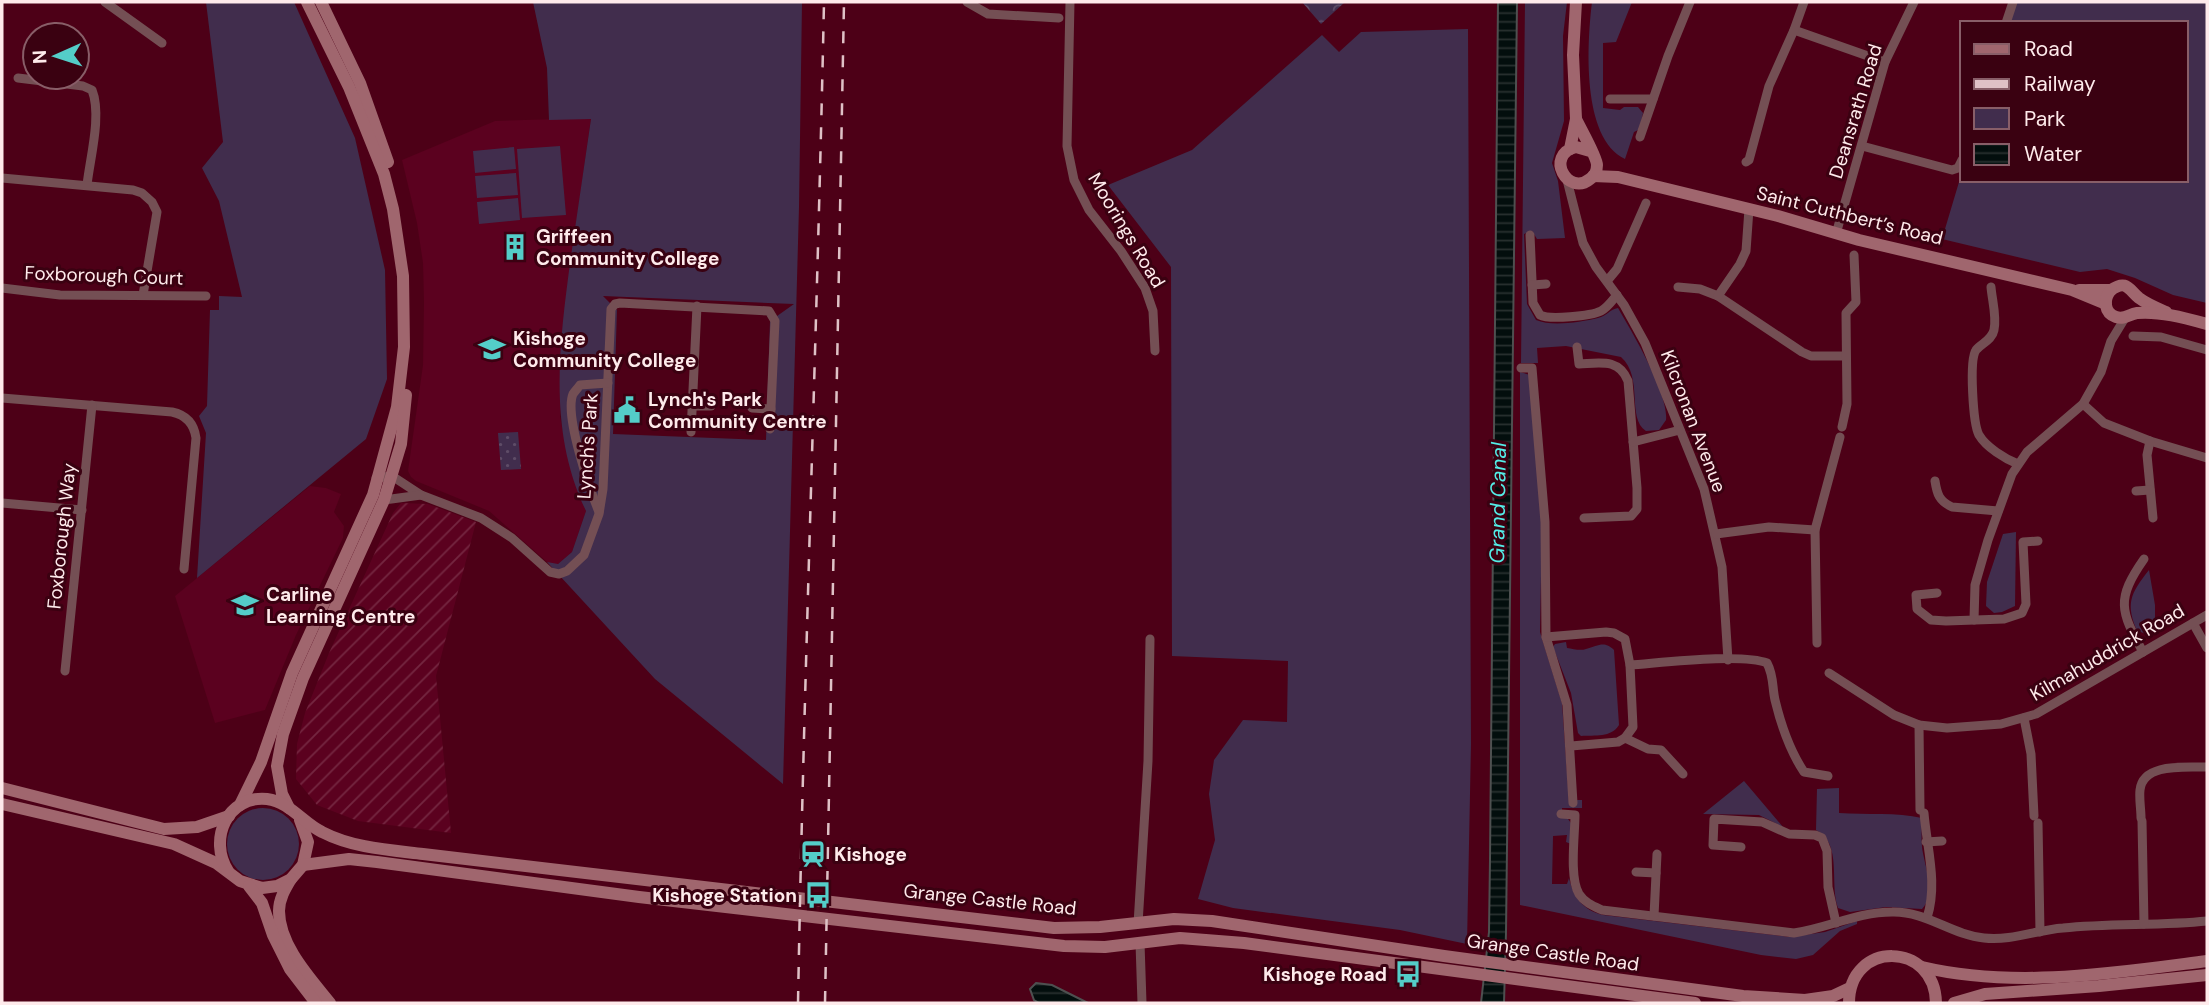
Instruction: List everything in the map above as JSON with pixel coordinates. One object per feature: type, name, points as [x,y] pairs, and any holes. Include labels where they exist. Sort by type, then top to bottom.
[{"type":"main road","points":[[228,871],[221,858],[219,840],[222,828],[229,816],[240,806],[261,761],[292,673],[365,515],[397,407],[401,378],[405,311],[399,242],[382,166],[349,87],[307,2]]},
{"type":"main road","points":[[321,2],[360,83],[394,180],[406,240],[411,347],[401,444],[392,476],[384,500],[288,715],[278,753],[282,794],[307,835],[307,852],[303,865],[291,879],[279,909],[284,933],[304,969],[330,1003]]},
{"type":"main road","points":[[1576,2],[1573,55],[1576,119],[1570,149],[1560,163],[1567,180],[1581,183],[1593,176],[1597,163],[1576,119]]},
{"type":"main road","points":[[1570,149],[1581,147],[1590,150]]},
{"type":"main road","name":"Saint Cuthbert’s Road","points":[[1597,163],[1618,177]]},
{"type":"main road","name":"Saint Cuthbert’s Road","points":[[1593,176],[1618,177],[1749,209],[1836,234],[2072,290],[2110,290],[2125,286],[2137,297],[2172,315],[2207,324]]},
{"type":"main road","name":"Saint Cuthbert’s Road","points":[[2072,290],[2108,309],[2129,315],[2172,315]]},
{"type":"main road","points":[[2108,309],[2106,299],[2110,290]]},
{"type":"main road","points":[[2129,315],[2137,308],[2137,297]]},
{"type":"main road","points":[[2,789],[164,830],[197,827],[229,816]]},
{"type":"main road","name":"Grange Castle Road","points":[[240,806],[261,799],[279,802],[329,835],[373,848],[1054,928],[1138,924],[1174,919],[1219,921],[1445,963]]},
{"type":"main road","points":[[2,804],[174,845],[198,854],[228,871],[249,886],[262,903],[272,935],[285,960],[316,1003]]},
{"type":"main road","name":"Grange Castle Road","points":[[303,865],[349,859],[483,878],[1064,946],[1105,947],[1180,938],[1445,963],[1766,998],[1805,1000],[1833,996],[1850,988]]},
{"type":"main road","points":[[249,886],[270,888],[291,879]]},
{"type":"main road","points":[[1849,1003],[1854,977],[1876,958],[1902,957],[1922,967],[1972,976],[2011,979],[2207,961]]},
{"type":"main road","points":[[1922,967],[1932,981],[1936,1003]]},
{"type":"main road","name":"Grange Castle Road","points":[[1536,975],[1695,1003]]},
{"type":"main road","points":[[1954,1003],[1985,994],[2207,975]]},
{"type":"street","points":[[105,2],[162,43]]},
{"type":"street","points":[[967,2],[988,15],[1059,18]]},
{"type":"street","name":"Moorings Road","points":[[1070,2],[1067,146],[1074,180],[1089,210],[1145,288],[1153,311],[1155,351]]},
{"type":"street","points":[[1640,137],[1690,2]]},
{"type":"street","points":[[1746,162],[1749,160],[1769,86],[1804,2]]},
{"type":"street","name":"Deansrath Road","points":[[1836,234],[1885,62],[1914,2]]},
{"type":"street","points":[[2007,21],[2013,2]]},
{"type":"street","points":[[1794,30],[1885,62]]},
{"type":"street","points":[[18,78],[83,86],[92,90],[96,100],[96,114],[87,185]]},
{"type":"street","points":[[1610,99],[1653,99]]},
{"type":"street","points":[[1862,146],[1952,170],[1960,164]]},
{"type":"street","points":[[2,178],[142,193],[152,202],[157,212],[142,295]]},
{"type":"street","name":"Kilcronan Avenue","points":[[1567,180],[1583,243],[1645,343],[1704,489],[1722,567],[1728,660]]},
{"type":"street","name":"Kilcronan Avenue","points":[[1576,212],[1581,183]]},
{"type":"street","points":[[1607,281],[1617,269],[1646,204]]},
{"type":"street","points":[[1718,296],[1746,251],[1749,209]]},
{"type":"street","points":[[1530,235],[1534,308],[1545,318],[1600,312],[1617,295]]},
{"type":"street","points":[[1817,643],[1815,530],[1847,404],[1846,313],[1856,302],[1854,255]]},
{"type":"street","points":[[1532,285],[1546,284]]},
{"type":"street","points":[[1678,287],[1700,289],[1718,296],[1811,356],[1846,356]]},
{"type":"street","points":[[1991,287],[1994,331],[1976,351],[1973,363],[1977,427],[1982,439],[2007,459],[2018,464]]},
{"type":"street","name":"Foxborough Court","points":[[2,288],[60,295],[206,296]]},
{"type":"street","name":"Lynch's Park","points":[[421,495],[481,517],[512,538],[550,572],[559,574],[567,571],[584,555],[599,514],[603,489],[611,309],[615,304],[769,311],[773,315],[770,429]]},
{"type":"street","points":[[691,432],[697,306]]},
{"type":"street","points":[[2108,309],[2111,341]]},
{"type":"street","points":[[1974,620],[1975,585],[1998,511],[2018,464],[2027,452],[2083,404],[2101,372],[2111,341],[2129,315]]},
{"type":"street","points":[[2133,336],[2161,337],[2207,351]]},
{"type":"street","points":[[1577,347],[1579,364],[1610,362],[1624,372],[1628,381],[1637,488],[1637,509],[1631,516],[1584,518]]},
{"type":"street","points":[[1521,368],[1532,368],[1545,522],[1546,637],[1567,705],[1573,803]]},
{"type":"street","points":[[599,514],[579,450],[572,412],[573,396],[580,385],[608,383]]},
{"type":"street","points":[[2,398],[172,412],[191,423],[196,438],[184,569]]},
{"type":"street","points":[[2083,404],[2105,423],[2150,441],[2207,458]]},
{"type":"street","name":"Foxborough Way","points":[[65,671],[92,405]]},
{"type":"street","points":[[692,405],[711,406]]},
{"type":"street","points":[[752,408],[771,409]]},
{"type":"street","points":[[1633,442],[1680,430]]},
{"type":"street","points":[[2150,441],[2147,456],[2153,518]]},
{"type":"street","points":[[376,478],[392,476],[421,495]]},
{"type":"street","points":[[1935,481],[1937,494],[1952,507],[1998,511]]},
{"type":"street","points":[[2136,491],[2150,490]]},
{"type":"street","points":[[384,500],[421,495]]},
{"type":"street","points":[[2,503],[82,510]]},
{"type":"street","points":[[1716,534],[1769,527],[1815,530]]},
{"type":"street","points":[[1937,593],[1916,595],[1917,609],[1931,620],[2004,619],[2022,613],[2026,604],[2023,541],[2038,541]]},
{"type":"street","points":[[2143,652],[2128,626],[2125,594],[2130,580],[2144,559]]},
{"type":"street","name":"Kilmahuddrick Road","points":[[1829,673],[1894,715],[1919,725],[1977,727],[2036,714],[2207,615]]},
{"type":"street","points":[[2193,623],[2207,648]]},
{"type":"street","points":[[1546,637],[1614,633],[1625,639],[1630,665],[1633,727],[1625,738],[1618,742],[1571,746]]},
{"type":"street","points":[[1138,924],[1150,707],[1150,639]]},
{"type":"street","points":[[1630,665],[1728,660],[1767,663],[1774,680],[1776,705],[1797,761],[1804,772],[1828,776]]},
{"type":"street","points":[[2024,718],[2031,754],[2036,820],[2040,932]]},
{"type":"street","points":[[1919,725],[1922,812],[1933,882],[1927,918]]},
{"type":"street","points":[[1625,738],[1648,749],[1661,750],[1684,774]]},
{"type":"street","points":[[2144,924],[2140,788],[2144,778],[2159,770],[2207,766]]},
{"type":"street","points":[[1561,814],[1576,815],[1575,883],[1589,905],[1602,910],[1794,933],[1819,930],[1856,916],[1896,911],[1927,918],[1951,930],[1980,938],[2010,939],[2064,928],[2207,920]]},
{"type":"street","points":[[1741,847],[1713,845],[1714,820],[1762,822],[1788,834],[1815,835],[1822,838],[1827,851],[1828,887],[1836,923]]},
{"type":"street","points":[[1926,842],[1942,841]]},
{"type":"street","points":[[1654,916],[1657,854]]},
{"type":"street","points":[[1636,872],[1656,873]]},
{"type":"street","points":[[1140,943],[1142,1003]]},
{"type":"shaded area","name":"Kishoge Community College","points":[[591,118],[567,289],[560,417],[571,470],[586,511],[572,552],[558,564],[553,564],[547,562],[489,511],[416,481],[408,471],[423,365],[424,302],[423,263],[417,223],[402,160],[495,121]]},
{"type":"shaded area","name":"Carline Learning Centre","points":[[310,486],[341,494],[334,512],[344,526],[343,538],[296,635],[265,710],[215,723],[175,596]]},
{"type":"shaded area","points":[[401,503],[428,504],[476,522],[436,676],[451,833],[358,821],[317,805],[296,779],[297,744],[305,713],[329,653],[393,513]]},
{"type":"green space","points":[[206,2],[294,2],[355,138],[385,270],[387,379],[366,439],[197,578],[206,433],[199,416],[207,406],[210,310],[219,310],[219,296],[242,297],[219,201],[202,168],[223,142]]},
{"type":"green space","points":[[533,2],[802,2],[783,784],[655,679],[547,562],[558,564],[572,552],[586,511],[566,451],[561,420],[560,358],[566,295],[591,119],[549,120],[547,68]],"holes":[[[603,296],[794,304],[770,321],[766,440],[613,434],[617,310]]]},
{"type":"green space","points":[[1302,2],[1345,2],[1321,24]]},
{"type":"green space","points":[[1525,2],[1567,2],[1563,36],[1564,121],[1552,163],[1558,181],[1565,238],[1537,239],[1532,231],[1524,234],[1527,304],[1536,320],[1550,323],[1598,318],[1618,308],[1662,395],[1666,420],[1659,430],[1646,431],[1640,425],[1632,375],[1621,357],[1566,346],[1537,348],[1538,363],[1521,363]]},
{"type":"green space","points":[[1592,2],[1632,2],[1616,42],[1603,43],[1603,108],[1620,110],[1624,107],[1638,107],[1643,113],[1640,129],[1634,132],[1625,159],[1611,148],[1594,111],[1589,64]]},
{"type":"green space","points":[[2015,2],[2207,2],[2207,303],[2173,295],[2107,269],[2080,272],[1942,239],[1960,179],[1960,182],[2188,182],[2188,21],[2010,21]]},
{"type":"green space","points":[[1468,29],[1471,744],[1467,944],[1400,930],[1233,908],[1198,899],[1215,840],[1209,794],[1214,760],[1243,720],[1287,722],[1288,661],[1172,656],[1171,267],[1108,185],[1192,150],[1322,35],[1339,52],[1361,32]]},
{"type":"green space","points":[[560,146],[566,215],[522,218],[517,149]]},
{"type":"green space","points":[[514,147],[516,169],[475,173],[473,151]]},
{"type":"green space","points":[[516,173],[518,195],[477,198],[475,176]]},
{"type":"green space","points":[[518,198],[520,220],[479,224],[477,202]]},
{"type":"green space","points":[[1520,372],[1530,375],[1542,521],[1540,632],[1562,703],[1569,800],[1582,800],[1582,808],[1562,808],[1562,817],[1571,823],[1571,844],[1566,842],[1567,835],[1553,836],[1552,884],[1567,884],[1569,878],[1580,902],[1603,915],[1790,937],[1825,932],[1857,921],[1857,924],[1840,931],[1813,955],[1796,959],[1761,955],[1520,905]]},
{"type":"green space","points":[[518,432],[521,469],[501,470],[498,433]]},
{"type":"green space","points":[[2016,532],[2015,606],[1994,613],[1986,606],[1987,582],[2003,534]]},
{"type":"green space","points":[[2149,570],[2155,605],[2155,633],[2150,636],[2138,633],[2131,607],[2137,586]]},
{"type":"green space","points":[[1566,642],[1567,648],[1584,650],[1604,644],[1614,650],[1619,725],[1612,732],[1581,736],[1578,733],[1571,693],[1553,647]]},
{"type":"green space","points":[[1744,781],[1783,827],[1759,815],[1703,814]]},
{"type":"green space","points":[[1839,788],[1839,813],[1892,814],[1922,818],[1922,847],[1929,896],[1922,909],[1886,907],[1850,912],[1838,908],[1830,845],[1816,830],[1817,789]]},
{"type":"green space","points":[[263,808],[283,814],[293,824],[299,844],[293,864],[283,874],[263,880],[243,874],[233,864],[227,844],[233,824],[243,814]]},
{"type":"water","name":"Grand Canal","points":[[1498,2],[1517,2],[1506,932],[1504,1003],[1481,1003],[1489,932]]},
{"type":"water","points":[[1036,983],[1052,985],[1088,1003],[1039,1003],[1034,1000],[1030,989]]},
{"type":"railway","points":[[798,1003],[824,2]]},
{"type":"railway","points":[[825,1003],[844,2]]},
{"type":"place","name":"Griffeen Community College","points":[[515,247]]},
{"type":"place","name":"Kishoge Community College","points":[[492,349]]},
{"type":"place","name":"Lynch's Park Community Centre","points":[[627,410]]},
{"type":"place","name":"Carline Learning Centre","points":[[245,605]]},
{"type":"place","name":"Kishoge","points":[[813,854]]},
{"type":"place","name":"Kishoge Station","points":[[818,895]]},
{"type":"place","name":"Kishoge Road","points":[[1408,974]]}]
